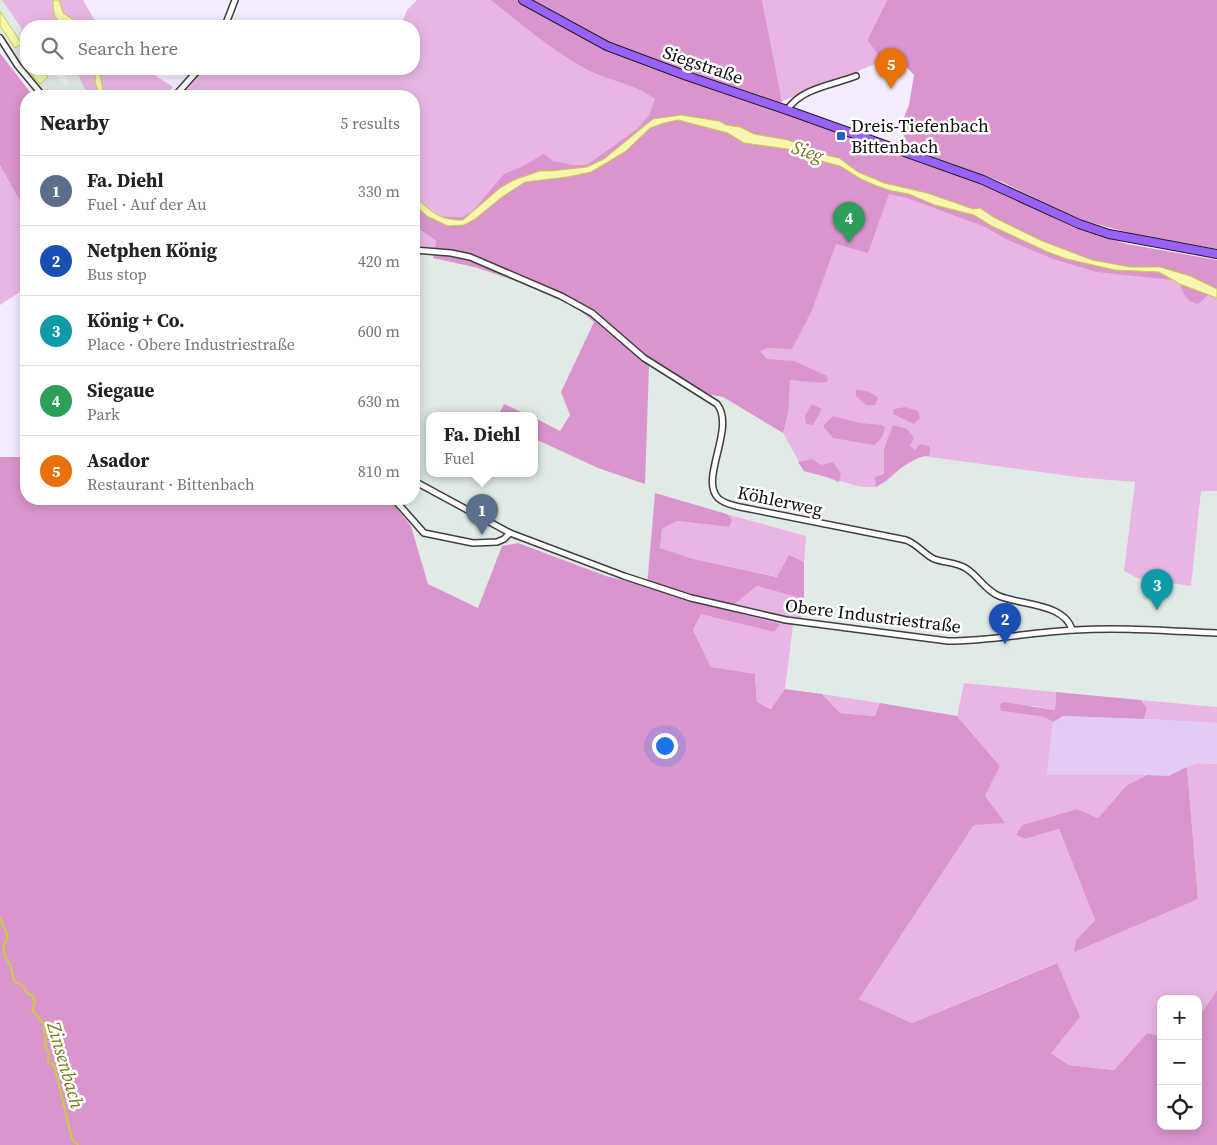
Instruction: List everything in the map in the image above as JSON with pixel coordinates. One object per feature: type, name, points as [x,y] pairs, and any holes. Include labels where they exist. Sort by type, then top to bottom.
[{"type":"main road","name":"Siegstraße","points":[[523,0],[607,46],[686,76],[983,180],[1009,190],[1064,218],[1093,229],[1217,254]]},
{"type":"street","points":[[227,20],[235,0]]},
{"type":"street","points":[[0,38],[20,68]]},
{"type":"street","points":[[26,75],[38,90]]},
{"type":"street","points":[[180,90],[194,75]]},
{"type":"street","points":[[787,110],[792,101],[804,94],[856,76]]},
{"type":"street","name":"Köhlerweg","points":[[420,250],[451,253],[470,257],[561,296],[592,313],[644,358],[717,404],[723,414],[723,424],[713,482],[715,494],[723,502],[912,542],[934,559],[964,567],[985,587],[999,596],[1054,611],[1065,617],[1072,630]]},
{"type":"street","name":"Obere Industriestraße","points":[[420,484],[510,533],[649,585],[691,598],[760,615],[924,639],[971,641],[1072,630],[1126,628],[1217,633]]},
{"type":"street","points":[[399,505],[424,533],[473,544],[497,542],[504,539],[510,533]]},
{"type":"shaded area","points":[[0,0],[2,0],[20,26],[20,64],[18,62],[0,32]]},
{"type":"shaded area","points":[[2,0],[53,0],[58,20],[20,20],[20,26]]},
{"type":"shaded area","points":[[59,0],[83,0],[95,20],[74,20],[63,13]]},
{"type":"shaded area","points":[[417,0],[494,0],[1217,287],[1217,491],[1201,491],[1191,586],[1137,578],[1124,571],[1135,482],[1084,478],[923,456],[902,467],[887,481],[876,487],[861,487],[804,471],[783,433],[784,428],[655,354],[446,227],[420,209],[420,90],[186,90],[199,75],[420,75],[420,20],[403,20],[407,10]]},
{"type":"shaded area","points":[[491,0],[762,0],[782,101],[777,111],[996,190],[1075,228],[1127,244],[1217,260],[1217,289],[1190,276],[1160,267],[1130,267],[1092,260],[1042,241],[993,217],[980,208],[973,209],[914,190],[890,190],[909,194],[935,205],[974,215],[992,226],[1067,259],[1115,270],[1159,272],[1172,280],[1097,272],[1053,259],[1008,240],[985,227],[907,198],[889,194],[868,253],[836,244],[812,310],[792,349],[767,348],[760,351],[767,359],[794,361],[827,376],[828,381],[823,383],[790,380],[788,413],[783,433],[723,397],[706,394],[649,365],[645,484],[598,468],[538,440],[538,420],[560,431],[570,415],[561,392],[594,322],[562,296],[474,267],[433,258],[436,241],[420,229],[420,210],[427,216],[462,217],[472,212],[504,174],[544,154],[553,161],[572,165],[587,165],[637,129],[649,115],[655,99],[631,86],[588,70],[562,55]]},
{"type":"shaded area","points":[[762,0],[887,0],[867,40],[883,61],[782,101]]},
{"type":"shaded area","points":[[887,0],[1217,0],[1217,249],[1137,235],[1078,219],[1002,182],[910,148],[903,134],[903,120],[909,105],[914,75],[894,54],[883,61],[867,40]]},
{"type":"shaded area","points":[[0,53],[28,90],[20,90],[20,201],[0,165]]},
{"type":"shaded area","points":[[29,75],[57,75],[68,86],[66,75],[79,75],[87,90],[42,90]]},
{"type":"shaded area","points":[[79,75],[96,75],[95,82],[98,90],[85,90]]},
{"type":"shaded area","points":[[100,75],[154,75],[173,87],[170,90],[103,90]]},
{"type":"shaded area","points":[[0,165],[20,201],[20,292],[0,305]]},
{"type":"shaded area","points":[[420,229],[436,241],[435,248],[420,247]]},
{"type":"shaded area","points":[[420,254],[474,267],[562,296],[594,322],[561,392],[570,415],[560,431],[538,420],[538,412],[522,412],[505,404],[500,412],[426,412],[426,477],[538,477],[538,440],[598,468],[649,365],[706,394],[723,397],[783,433],[804,471],[861,487],[876,487],[887,481],[902,467],[923,456],[1084,478],[1135,482],[1124,571],[1191,585],[1201,491],[1217,491],[1217,707],[965,683],[957,716],[785,689],[805,536],[655,493],[647,586],[606,576],[518,543],[502,546],[478,609],[428,584],[411,526],[394,505],[420,505]]},
{"type":"shaded area","points":[[1180,284],[1209,294],[1198,304],[1194,303],[1186,297]]},
{"type":"shaded area","points":[[856,390],[866,391],[878,398],[875,405],[866,405],[856,396]]},
{"type":"shaded area","points":[[504,404],[521,412],[500,412]]},
{"type":"shaded area","points":[[812,404],[822,409],[813,425],[806,424],[805,416]]},
{"type":"shaded area","points":[[905,407],[918,411],[920,418],[914,424],[893,414],[894,409]]},
{"type":"shaded area","points":[[833,416],[860,423],[882,425],[885,428],[881,438],[874,445],[833,438],[823,426]]},
{"type":"shaded area","points":[[893,425],[907,429],[914,438],[910,446],[915,450],[920,444],[929,446],[929,456],[915,459],[908,463],[876,487],[875,477],[884,474],[884,449]]},
{"type":"shaded area","points":[[0,457],[20,457],[20,505],[394,505],[411,526],[428,584],[478,608],[502,546],[518,543],[606,576],[647,586],[655,493],[727,514],[732,520],[729,527],[677,521],[662,529],[660,548],[694,559],[777,577],[789,555],[804,562],[804,599],[757,586],[727,610],[780,624],[774,632],[701,614],[693,630],[711,667],[755,674],[757,702],[771,709],[785,689],[822,694],[840,713],[875,716],[880,703],[957,716],[1000,766],[985,796],[1005,823],[974,825],[859,999],[912,1023],[1057,963],[1080,1017],[1051,1053],[1069,1065],[1114,1070],[1147,1033],[1157,1035],[1157,1130],[1202,1130],[1202,1012],[1217,990],[1217,1145],[0,1145]]},
{"type":"shaded area","points":[[812,459],[821,465],[833,462],[841,474],[839,482],[804,471],[798,462]]},
{"type":"shaded area","points":[[727,514],[806,536],[804,562],[795,559],[778,577],[694,559],[660,548],[662,529],[677,521],[729,527],[731,520]]},
{"type":"shaded area","points":[[757,586],[804,599],[802,616],[793,626],[785,689],[772,709],[757,702],[755,675],[711,667],[693,630],[701,613],[774,632],[779,624],[726,610]]},
{"type":"shaded area","points":[[964,683],[1056,692],[1055,710],[1034,706],[1001,711],[1044,717],[1053,722],[1047,775],[1147,775],[1127,785],[1098,818],[1077,809],[1022,825],[1016,835],[1025,839],[1059,829],[1095,920],[1076,940],[1198,899],[1187,767],[1197,763],[1217,764],[1217,990],[1202,1012],[1202,995],[1157,995],[1157,1035],[1147,1033],[1114,1070],[1069,1065],[1050,1052],[1056,963],[912,1023],[859,999],[974,825],[985,796],[1000,766],[957,716]]},
{"type":"shaded area","points":[[1056,692],[1141,700],[1147,708],[1144,719],[1063,716],[1053,722],[1044,717],[1001,711],[1000,705],[1003,702],[1055,710]]},
{"type":"shaded area","points":[[822,694],[880,703],[876,716],[840,713]]},
{"type":"shaded area","points":[[1141,700],[1217,707],[1217,723],[1144,719],[1147,708]]},
{"type":"shaded area","points":[[1063,716],[1217,723],[1217,764],[1197,763],[1168,776],[1047,775],[1053,722]]},
{"type":"shaded area","points":[[1187,767],[1198,899],[1074,952],[1076,940],[1095,920],[1059,829],[1025,839],[1016,835],[1022,825],[1077,809],[1098,818],[1127,785],[1147,775],[1168,776]]},
{"type":"water","points":[[53,0],[59,0],[63,13],[74,20],[58,20],[53,8]]},
{"type":"water","points":[[0,11],[20,41],[20,45],[15,48],[0,26]]},
{"type":"water","points":[[32,75],[46,75],[48,77],[40,84]]},
{"type":"water","points":[[96,75],[100,75],[103,90],[98,90],[95,82]]},
{"type":"water","name":"Sieg","points":[[681,115],[719,121],[726,125],[740,127],[754,134],[788,140],[825,155],[839,158],[858,172],[884,183],[927,193],[973,209],[980,208],[993,217],[1042,241],[1092,260],[1130,267],[1160,267],[1190,276],[1217,289],[1217,298],[1180,284],[1159,272],[1115,270],[1067,259],[992,226],[974,215],[935,205],[909,194],[877,186],[840,166],[810,158],[788,149],[744,143],[728,133],[678,120],[650,128],[626,151],[591,172],[525,182],[464,225],[448,226],[427,216],[420,210],[420,201],[442,217],[463,220],[500,188],[514,180],[540,171],[587,167],[604,159],[653,119]]},
{"type":"waterway","name":"Zinsenbach","points":[[0,918],[8,937],[3,949],[4,954],[11,967],[14,981],[23,986],[27,993],[33,996],[35,1003],[32,1010],[44,1024],[44,1031],[47,1035],[44,1040],[46,1042],[45,1048],[49,1053],[48,1063],[54,1065],[72,1139],[78,1145]]},
{"type":"place","name":"Asador","points":[[891,89]]},
{"type":"place","name":"Dreis-Tiefenbach Bittenbach","points":[[841,136]]},
{"type":"place","name":"Siegaue","points":[[849,243]]},
{"type":"place","name":"Fa. Diehl","points":[[482,535]]},
{"type":"place","name":"König + Co.","points":[[1157,610]]},
{"type":"place","name":"Netphen König","points":[[1005,644]]}]
